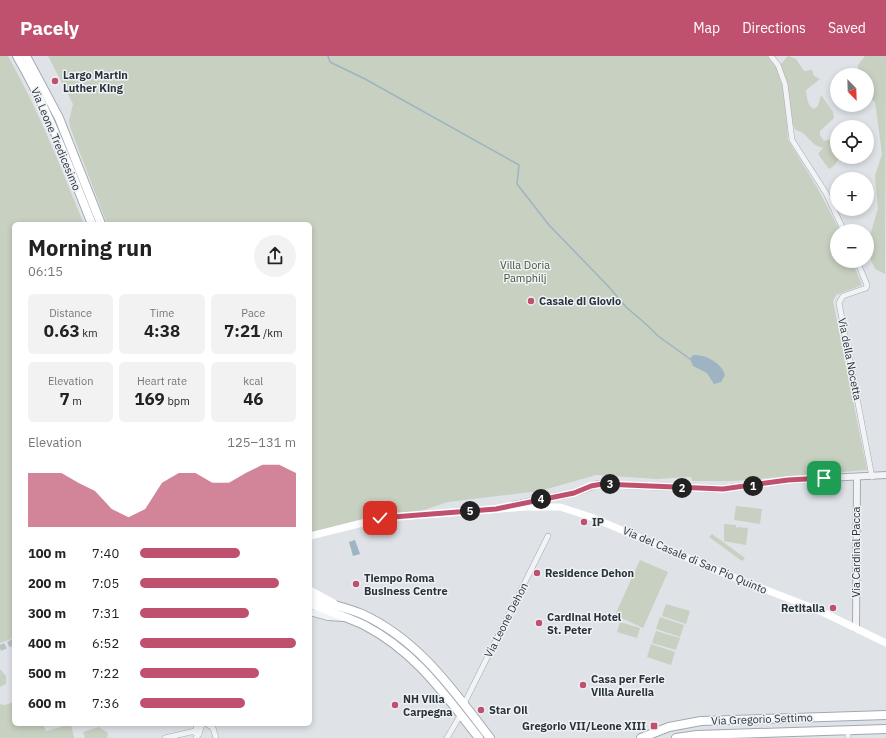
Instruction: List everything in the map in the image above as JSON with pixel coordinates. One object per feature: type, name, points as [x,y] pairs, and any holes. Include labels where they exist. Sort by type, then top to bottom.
[{"type":"main road","name":"Via Leone Tredicesimo","points":[[17,56],[48,116],[91,222]]},
{"type":"main road","name":"Via Leone Tredicesimo","points":[[26,56],[59,118],[100,222]]},
{"type":"main road","name":"Via del Casale di San Pio Quinto","points":[[312,536],[383,518],[496,509],[560,507],[591,517],[818,610],[886,643]]},
{"type":"main road","points":[[312,591],[339,607]]},
{"type":"main road","points":[[312,599],[357,612],[376,621],[409,643],[430,664],[464,704],[490,738]]},
{"type":"main road","points":[[312,605],[349,618],[383,636],[416,661],[461,714],[479,738]]},
{"type":"main road","name":"Via Gregorio Settimo","points":[[641,738],[669,727],[701,721],[886,715]]},
{"type":"main road","name":"Via Gregorio Settimo","points":[[676,738],[697,735],[848,734],[886,728]]},
{"type":"street","points":[[771,56],[778,65],[785,84],[792,140],[826,193],[841,224]]},
{"type":"street","name":"Via della Nocetta","points":[[859,268],[867,285],[866,288],[843,296],[838,303],[872,477]]},
{"type":"street","points":[[560,507],[562,500],[574,493],[591,486],[602,484],[723,489],[788,480],[872,477],[886,475]]},
{"type":"street","name":"Via Cardinal Pacca","points":[[856,628],[857,477]]},
{"type":"street","points":[[496,509],[574,493]]},
{"type":"street","name":"Via Leone Dehon","points":[[464,704],[548,536]]},
{"type":"street","points":[[312,613],[328,617],[349,618]]},
{"type":"street","points":[[447,738],[461,714]]},
{"type":"street","points":[[196,726],[195,731],[196,738],[201,726]]},
{"type":"street","points":[[210,726],[213,728],[216,738]]},
{"type":"street","points":[[165,738],[195,731]]},
{"type":"green space","points":[[0,56],[8,56],[30,97],[83,222],[12,222],[12,639],[0,643]]},
{"type":"green space","name":"Villa Doria Pamphilj","points":[[48,56],[767,56],[777,69],[785,96],[788,140],[818,189],[830,212],[830,216],[832,216],[836,224],[830,224],[830,268],[855,268],[862,285],[836,295],[833,301],[867,470],[733,481],[692,481],[691,477],[657,479],[596,475],[540,491],[448,502],[421,511],[377,515],[312,532],[312,222],[106,222],[69,121],[73,104]]},
{"type":"green space","points":[[788,56],[796,59],[804,71],[812,70],[814,76],[820,79],[806,90],[808,101],[812,108],[814,109],[818,106],[821,95],[830,108],[830,112],[833,112],[834,118],[830,120],[820,131],[820,135],[824,141],[830,139],[830,164],[835,164],[829,169],[818,154],[823,148],[815,145],[803,133],[796,130],[792,123],[789,96],[781,64]]},
{"type":"green space","points":[[865,56],[886,56],[885,274],[875,269],[874,267],[873,224],[878,208],[875,176],[882,154],[874,101],[874,68],[858,68],[858,65]]},
{"type":"green space","points":[[736,506],[762,509],[760,524],[734,520]]},
{"type":"green space","points":[[724,524],[736,525],[736,529],[737,527],[748,528],[746,545],[724,541]]},
{"type":"green space","points":[[712,534],[745,558],[742,561],[709,537]]},
{"type":"green space","points":[[640,560],[668,572],[643,628],[615,615]]},
{"type":"green space","points":[[666,604],[690,611],[686,624],[662,616]]},
{"type":"green space","points":[[660,617],[684,625],[680,637],[656,629]]},
{"type":"green space","points":[[620,622],[640,628],[637,638],[617,632]]},
{"type":"green space","points":[[656,631],[680,638],[676,650],[652,643]]},
{"type":"green space","points":[[651,644],[675,652],[671,665],[647,657]]},
{"type":"green space","points":[[0,669],[6,676],[6,684],[0,687]]},
{"type":"green space","points":[[12,703],[12,726],[44,726],[46,731],[64,726],[71,726],[74,738],[0,738],[0,704],[5,705]]},
{"type":"green space","points":[[99,727],[108,733],[107,738],[85,738],[83,732]]},
{"type":"water","points":[[693,355],[703,356],[717,363],[725,375],[721,382],[714,384],[707,373],[693,366],[690,359]]},
{"type":"water","points":[[355,540],[360,554],[353,556],[349,542]]},
{"type":"waterway","points":[[328,56],[330,62],[365,79],[519,165],[517,184],[549,225],[609,287],[626,307],[658,336],[690,359]]},
{"type":"tunnel","points":[[0,648],[12,643]]},
{"type":"place","name":"Largo Martin Luther King","points":[[55,81]]},
{"type":"place","name":"Casale di Giovio","points":[[531,301]]},
{"type":"place","name":"IP","points":[[584,522]]},
{"type":"place","name":"Residence Dehon","points":[[537,573]]},
{"type":"place","name":"Tiempo Roma Business Centre","points":[[356,584]]},
{"type":"place","name":"Retitalia","points":[[833,608]]},
{"type":"place","name":"Cardinal Hotel St. Peter","points":[[539,623]]},
{"type":"place","name":"Casa per Ferie Villa Aurelia","points":[[583,685]]},
{"type":"place","name":"NH Villa Carpegna","points":[[395,705]]},
{"type":"place","name":"Star Oil","points":[[481,710]]},
{"type":"place","name":"Gregorio VII/Leone XIII","points":[[654,726]]},
{"type":"route","points":[[380,518],[496,509],[574,493],[597,484],[723,489],[745,488],[776,481],[824,478]]}]
